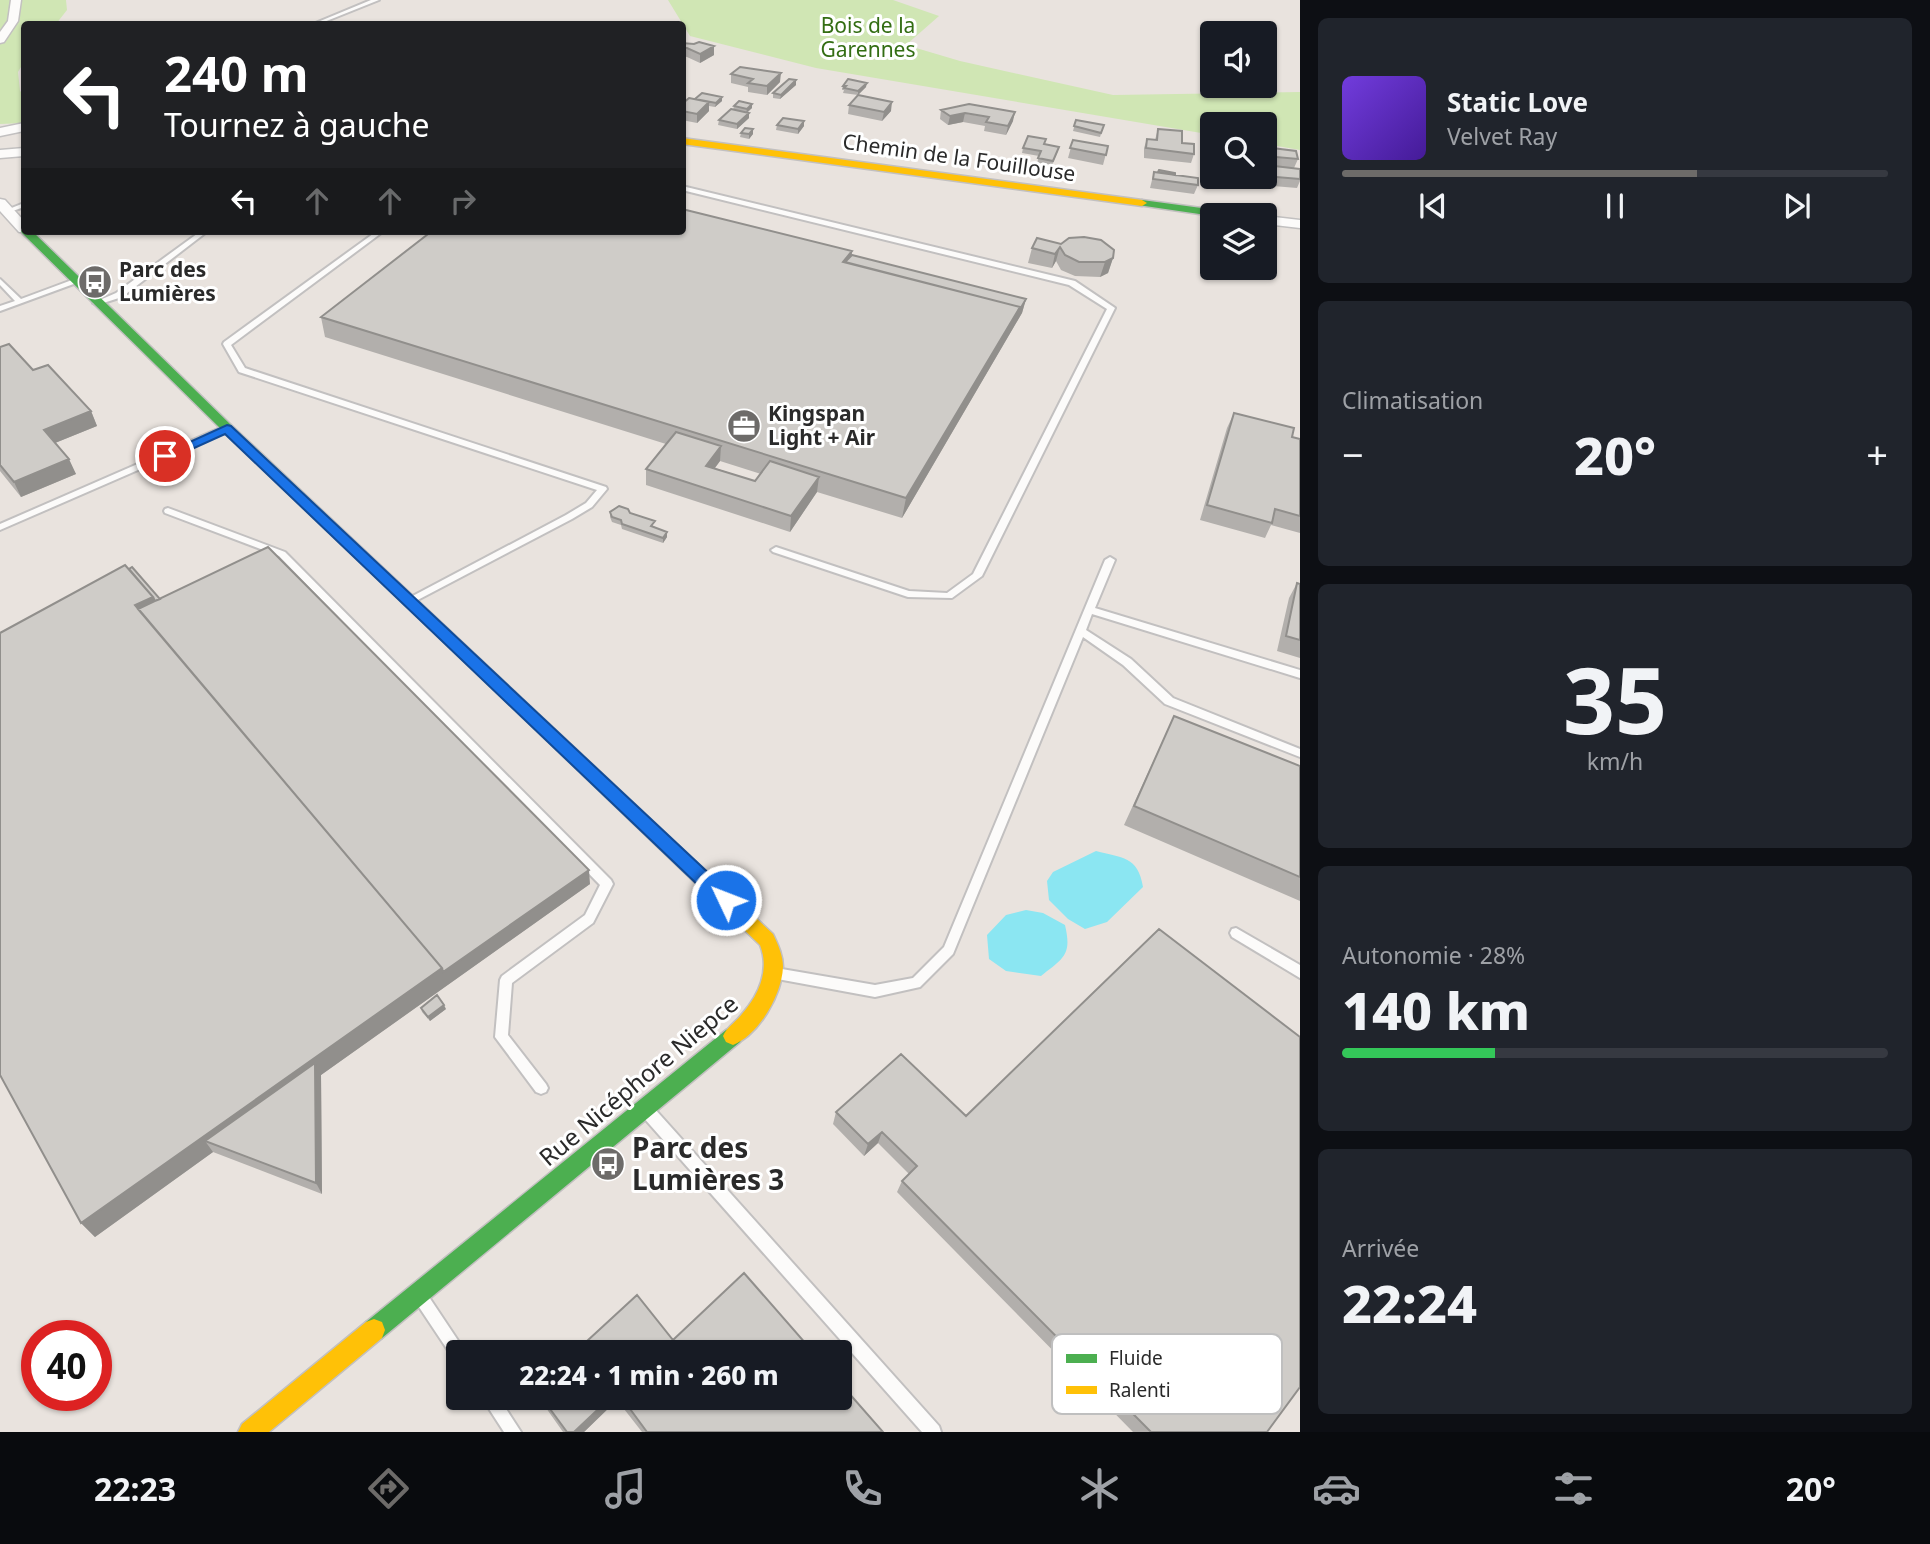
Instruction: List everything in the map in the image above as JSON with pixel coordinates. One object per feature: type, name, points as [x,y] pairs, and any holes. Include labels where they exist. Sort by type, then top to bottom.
[{"type":"street","points":[[0,40],[13,21],[16,0]]},
{"type":"street","points":[[3,127],[21,127]]},
{"type":"street","name":"Chemin de la Fouillouse","points":[[686,142],[1200,211]]},
{"type":"street","points":[[3,158],[21,153]]},
{"type":"street","points":[[3,207],[21,226]]},
{"type":"street","points":[[1277,221],[1300,224]]},
{"type":"street","points":[[30,235],[227,428],[746,919],[771,946],[773,973]]},
{"type":"street","name":"Rue Nicéphore Niepce","points":[[250,1432],[747,1025],[763,1005],[773,973]]},
{"type":"lane","points":[[324,21],[376,0]]},
{"type":"lane","points":[[686,189],[1072,283],[1111,308],[977,576],[949,596],[908,594],[776,550]]},
{"type":"lane","points":[[3,207],[21,205]]},
{"type":"lane","points":[[97,303],[119,295],[200,235]]},
{"type":"lane","points":[[376,235],[227,344],[242,370],[603,489],[589,505],[569,517],[410,601]]},
{"type":"lane","points":[[0,281],[20,302]]},
{"type":"lane","points":[[0,309],[75,282]]},
{"type":"lane","points":[[0,527],[227,428]]},
{"type":"lane","points":[[168,511],[282,554],[607,884],[589,919],[506,980],[501,1037],[541,1088]]},
{"type":"lane","points":[[773,973],[875,991],[916,983],[949,950],[1110,560]]},
{"type":"lane","points":[[1090,610],[1300,674]]},
{"type":"lane","points":[[1081,631],[1127,662],[1168,701],[1300,753]]},
{"type":"lane","points":[[1236,933],[1300,972]]},
{"type":"lane","points":[[644,1108],[933,1432]]},
{"type":"lane","points":[[418,1294],[449,1340]]},
{"type":"lane","points":[[498,1410],[513,1432]]},
{"type":"green space","points":[[0,0],[66,0],[67,10],[58,21],[21,21],[21,67],[18,72],[21,123],[0,124]]},
{"type":"green space","name":"Bois de la Garennes","points":[[668,0],[893,0],[939,16],[906,45],[960,61],[1113,95],[1200,94],[1200,98],[1277,98],[1277,92],[1300,92],[1300,150],[1277,146],[1277,112],[1200,112],[1200,133],[816,68],[690,36],[686,29],[686,21],[681,21]]},
{"type":"water","points":[[1096,851],[1121,857],[1133,864],[1141,877],[1143,887],[1107,922],[1085,929],[1068,919],[1049,900],[1047,881],[1053,872]]},
{"type":"water","points":[[1026,910],[1043,913],[1065,925],[1067,950],[1061,960],[1041,976],[1006,971],[989,959],[987,935],[1006,915]]},
{"type":"building","points":[[699,42],[714,46],[700,54],[686,48],[686,43]]},
{"type":"building","points":[[740,67],[781,73],[767,86],[748,83],[753,79],[731,74]]},
{"type":"building","points":[[789,79],[796,80],[781,95],[773,93]]},
{"type":"building","points":[[848,79],[867,83],[858,91],[844,88]]},
{"type":"building","points":[[702,93],[722,97],[716,103],[695,99]]},
{"type":"building","points":[[858,95],[892,102],[884,112],[849,105]]},
{"type":"building","points":[[689,98],[709,102],[697,114],[686,112],[686,101]]},
{"type":"building","points":[[739,101],[752,104],[747,109],[734,106]]},
{"type":"building","points":[[969,104],[1015,112],[1008,126],[986,122],[989,117],[965,113],[950,116],[941,110]]},
{"type":"building","points":[[731,109],[749,113],[737,124],[719,120]]},
{"type":"building","points":[[783,118],[804,121],[798,129],[777,125]]},
{"type":"building","points":[[1076,120],[1104,125],[1101,133],[1074,126]]},
{"type":"building","points":[[745,128],[753,129],[749,134],[741,133]]},
{"type":"building","points":[[1158,129],[1182,131],[1182,143],[1194,144],[1194,154],[1146,148],[1147,139],[1157,140]]},
{"type":"building","points":[[1028,136],[1046,139],[1044,144],[1059,147],[1053,161],[1038,158],[1041,151],[1023,148]]},
{"type":"building","points":[[1073,140],[1108,146],[1106,155],[1070,148]]},
{"type":"building","points":[[1277,149],[1296,151],[1298,159],[1277,157]]},
{"type":"building","points":[[1277,166],[1300,169],[1300,179],[1277,177]]},
{"type":"building","points":[[1154,172],[1198,178],[1198,185],[1153,179]]},
{"type":"building","points":[[1158,172],[1175,173],[1175,175]]},
{"type":"building","points":[[686,210],[852,251],[843,262],[1020,307],[906,498],[321,317],[427,235],[686,235]]},
{"type":"building","points":[[1037,238],[1061,244],[1069,238],[1101,240],[1114,250],[1113,258],[1105,262],[1079,262],[1065,255],[1060,247],[1055,254],[1032,248]]},
{"type":"building","points":[[852,255],[1026,299],[1019,311],[1020,307],[845,262]]},
{"type":"building","points":[[9,344],[33,370],[48,365],[91,411],[44,430],[69,459],[14,482],[0,465],[0,347]]},
{"type":"building","points":[[1234,413],[1294,428],[1292,437],[1300,439],[1300,516],[1275,509],[1272,523],[1207,505]]},
{"type":"building","points":[[676,432],[721,446],[706,466],[755,481],[770,461],[819,477],[791,516],[646,469]]},
{"type":"building","points":[[173,467],[179,472],[164,479],[159,475]]},
{"type":"building","points":[[619,506],[628,509],[630,513],[655,521],[651,526],[667,532],[663,538],[622,524],[621,520],[612,517],[610,512]]},
{"type":"building","points":[[268,547],[589,870],[443,972],[138,609]]},
{"type":"building","points":[[125,565],[153,597],[135,605],[442,968],[81,1223],[0,1075],[0,633]]},
{"type":"building","points":[[132,567],[160,599],[155,601],[129,569]]},
{"type":"building","points":[[1297,583],[1300,584],[1300,640],[1286,636]]},
{"type":"building","points":[[1174,716],[1300,766],[1300,877],[1134,806]]},
{"type":"building","points":[[1159,929],[1300,1037],[1300,1387],[1282,1412],[1282,1334],[1054,1334],[902,1181],[917,1166],[882,1132],[868,1144],[836,1112],[901,1054],[966,1116]]},
{"type":"building","points":[[437,995],[444,1005],[428,1017],[421,1008]]},
{"type":"building","points":[[315,1063],[316,1183],[205,1141]]},
{"type":"building","points":[[744,1273],[803,1340],[673,1340]]},
{"type":"building","points":[[637,1295],[673,1340],[588,1340]]},
{"type":"building","points":[[852,1397],[883,1432],[647,1432],[631,1410],[852,1410]]},
{"type":"building","points":[[551,1410],[597,1410],[574,1432],[567,1432]]},
{"type":"building","points":[[1133,1414],[1280,1414],[1267,1432],[1151,1432]]},
{"type":"traffic: fast","points":[[1142,203],[1200,211]]},
{"type":"traffic: fast","points":[[30,235],[227,428],[510,696]]},
{"type":"traffic: fast","points":[[374,1330],[733,1036]]},
{"type":"traffic: slow","points":[[686,142],[1142,203]]},
{"type":"traffic: slow","points":[[510,696],[767,940],[774,966],[772,980],[760,1006],[733,1036]]},
{"type":"traffic: slow","points":[[250,1432],[374,1330]]},
{"type":"place","name":"Parc des Lumières","points":[[95,282]]},
{"type":"place","name":"Kingspan Light + Air","points":[[744,426]]},
{"type":"place","name":"Parc des Lumières 3","points":[[608,1164]]},
{"type":"route","points":[[165,456],[227,428],[726,900]]}]
